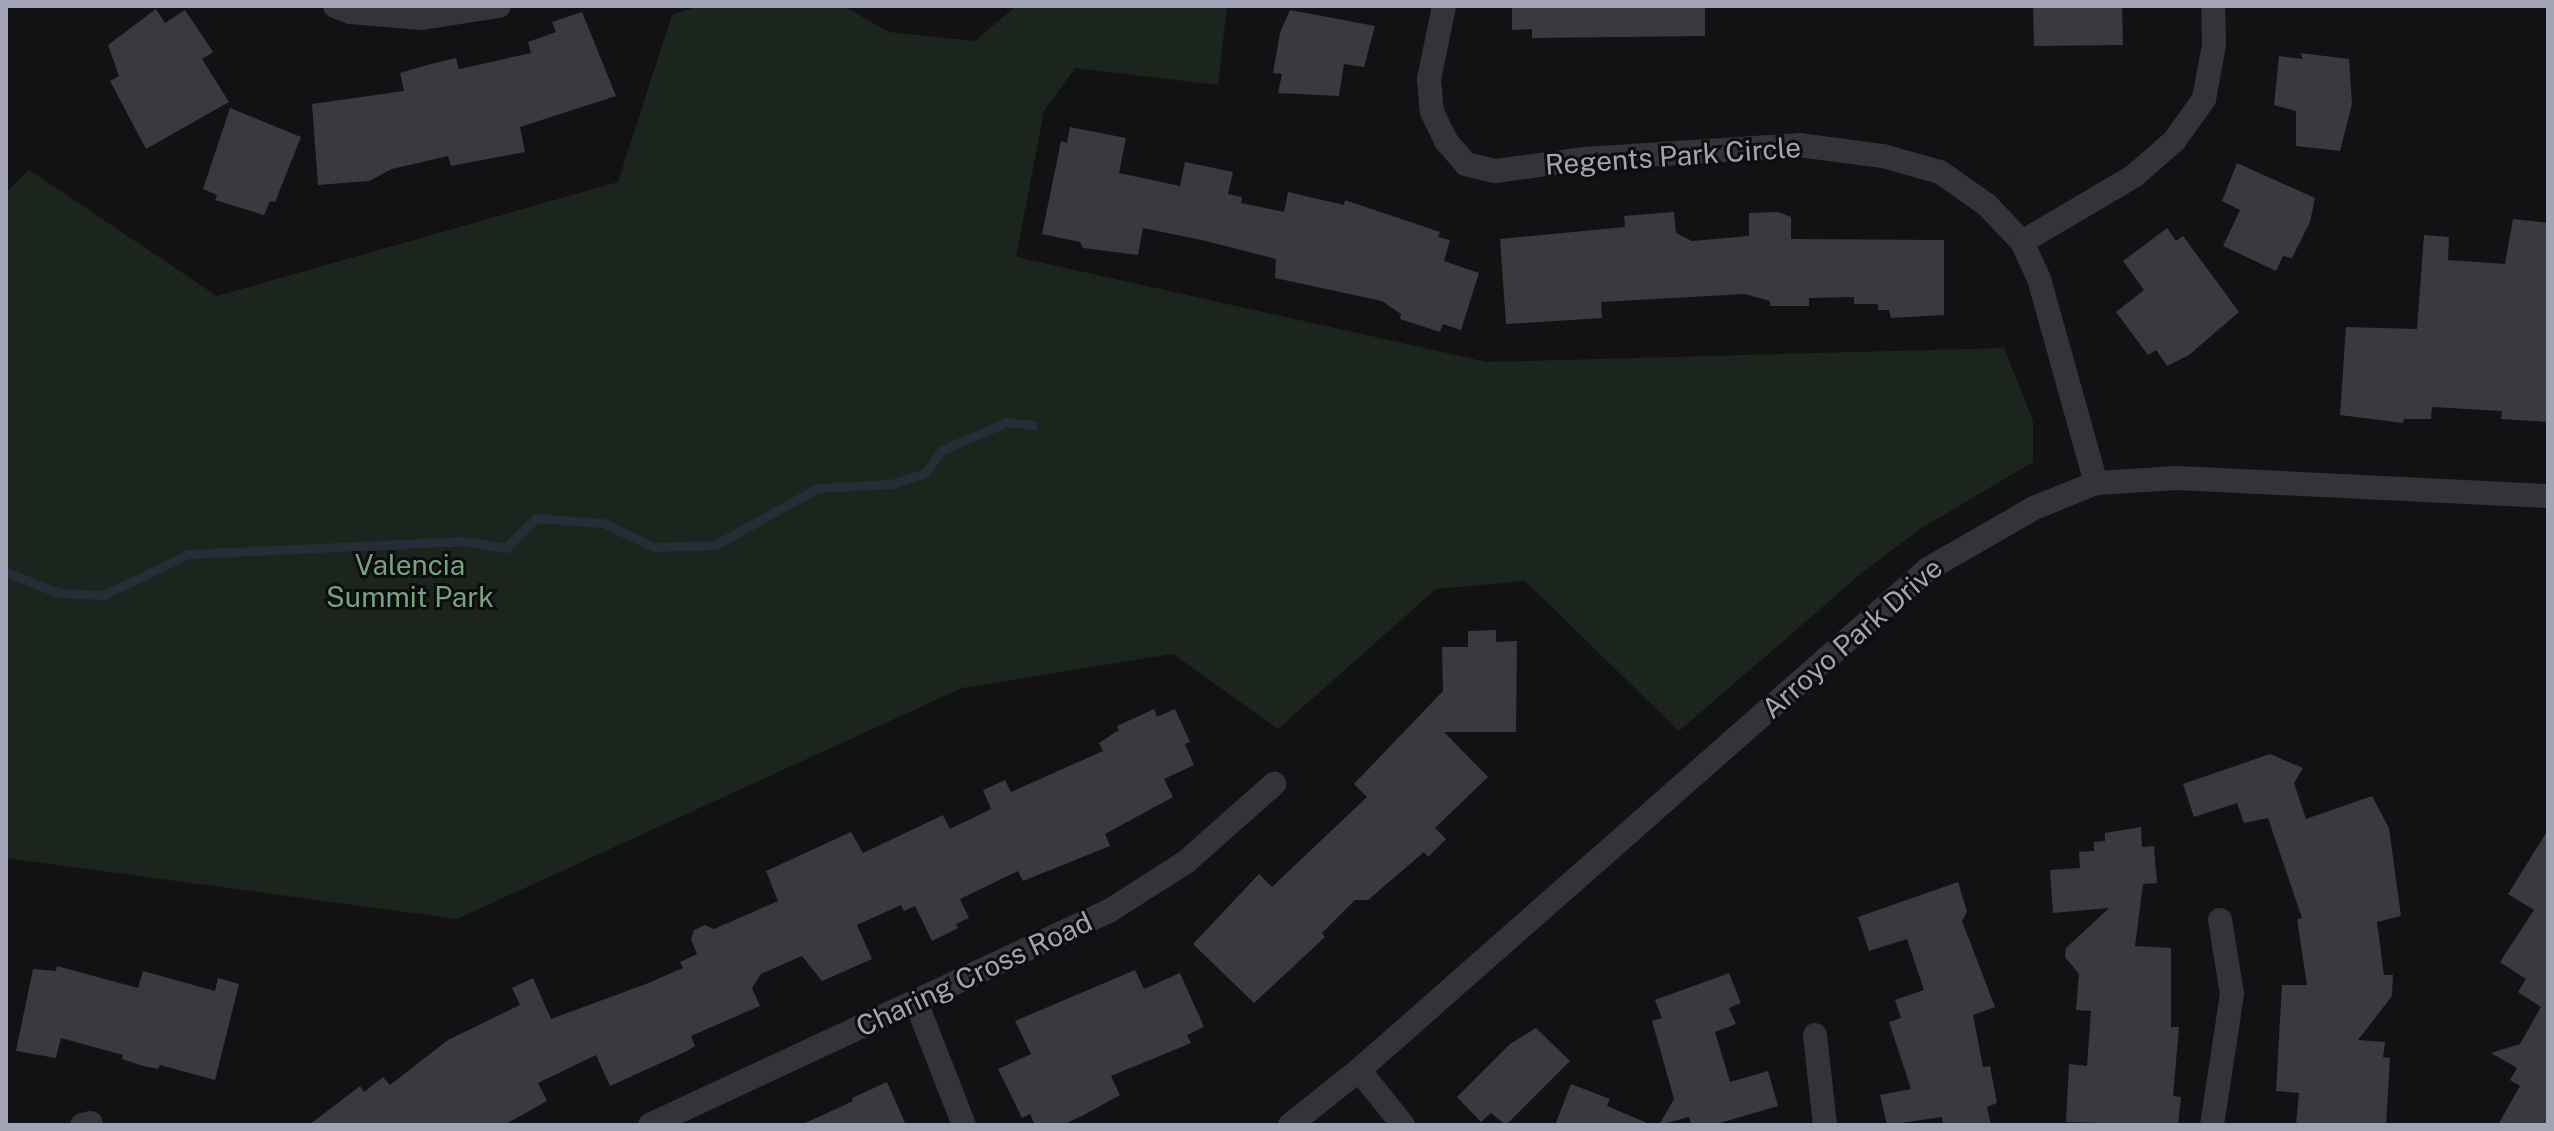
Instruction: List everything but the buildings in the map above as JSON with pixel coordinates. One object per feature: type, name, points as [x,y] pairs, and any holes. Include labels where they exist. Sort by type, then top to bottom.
[{"type":"street","points":[[335,6],[350,12],[422,18],[499,6]]},
{"type":"street","name":"Regents Park Circle","points":[[1444,6],[1429,79],[1432,112],[1446,141],[1466,164],[1495,171],[1585,159],[1799,145],[1883,156],[1940,172],[1987,205],[2022,242],[2039,279],[2096,483]]},
{"type":"street","points":[[2022,242],[2134,176],[2174,141],[2204,99],[2214,45],[2213,6]]},
{"type":"street","name":"Arroyo Park Drive","points":[[1290,1125],[1359,1070],[1928,569],[1984,533],[2096,483],[2178,478],[2548,496]]},
{"type":"street","name":"Charing Cross Road","points":[[650,1125],[1109,911],[1186,862],[1274,784]]},
{"type":"street","points":[[2212,1125],[2232,994],[2220,920]]},
{"type":"street","points":[[916,1002],[964,1125]]},
{"type":"street","points":[[1815,1035],[1825,1125]]},
{"type":"street","points":[[1359,1070],[1403,1125]]},
{"type":"green space","name":"Valencia Summit Park","points":[[699,6],[843,6],[889,32],[975,41],[1016,6],[1227,6],[1218,85],[1075,68],[1044,111],[1016,257],[1487,362],[2004,348],[2033,421],[2033,462],[1920,529],[1863,572],[1679,731],[1525,581],[1436,589],[1278,729],[1173,654],[962,688],[457,919],[6,858],[6,193],[29,170],[217,296],[618,182],[672,15]]},
{"type":"waterway","points":[[6,572],[59,593],[104,595],[188,554],[461,541],[506,548],[536,518],[603,523],[654,547],[715,545],[818,488],[891,484],[925,473],[942,450],[1007,422],[1033,425]]}]
